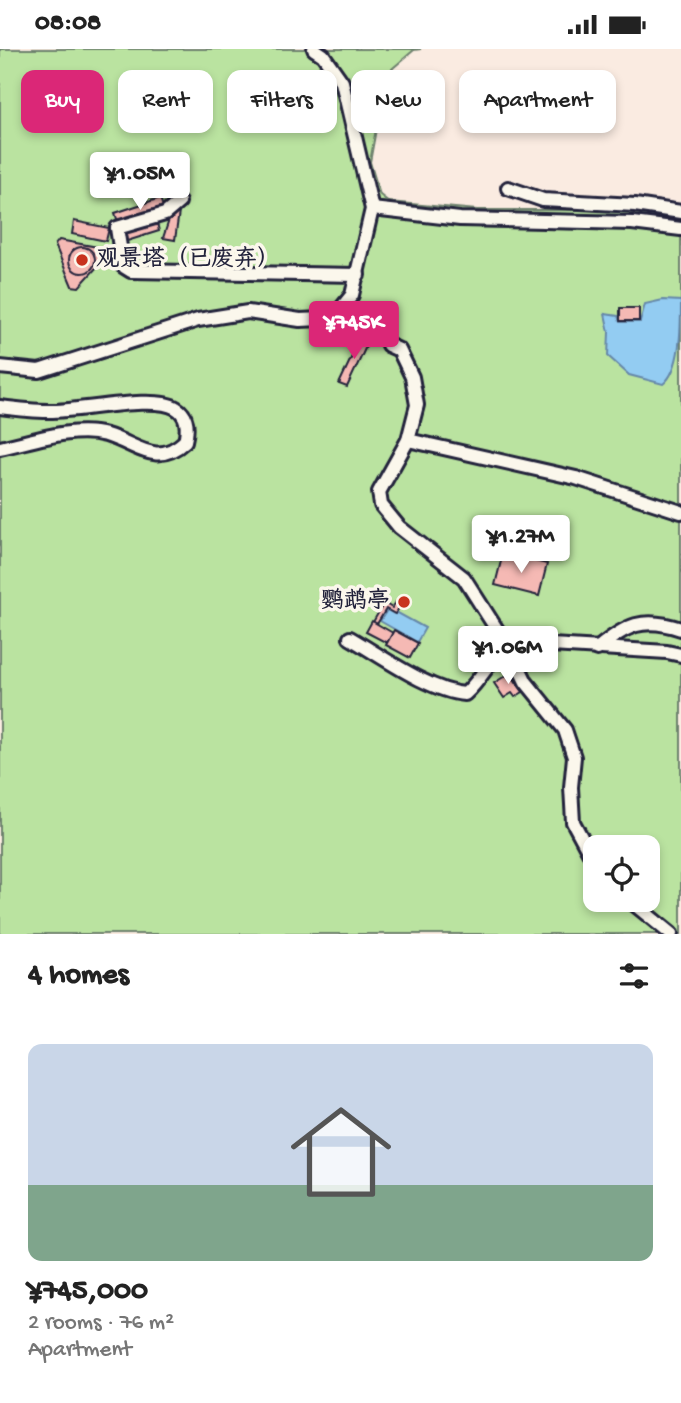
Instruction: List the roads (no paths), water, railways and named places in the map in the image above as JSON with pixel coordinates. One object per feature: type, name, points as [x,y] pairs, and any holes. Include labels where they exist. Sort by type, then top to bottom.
[{"type":"street","points":[[0,367],[39,371],[198,320],[248,312],[300,320],[321,319],[339,311],[352,295],[372,209],[342,82],[323,55],[314,49]]},
{"type":"street","points":[[508,188],[543,200],[635,205],[681,212]]},
{"type":"street","points":[[179,202],[165,214],[117,228],[123,266],[131,271],[358,275]]},
{"type":"street","points":[[372,209],[460,219],[632,223],[681,229]]},
{"type":"street","points":[[388,345],[399,350],[412,377],[416,405],[408,440],[379,492],[381,505],[399,527],[464,578],[510,650],[526,683],[565,730],[574,757],[570,787],[573,822],[583,841]]},
{"type":"street","points":[[0,407],[49,411],[149,402],[168,404],[179,409],[185,418],[187,431],[185,441],[166,455],[152,454],[107,435],[90,432],[70,433],[0,448]]},
{"type":"street","points":[[408,440],[576,478],[681,512]]},
{"type":"street","points":[[597,649],[621,629],[641,622],[681,629]]},
{"type":"street","points":[[350,638],[453,693],[465,694],[474,686],[494,656],[510,650],[551,645],[681,655]]},
{"type":"street","points":[[644,912],[671,934]]},
{"type":"water","points":[[663,300],[681,301],[677,358],[663,384],[629,375],[608,356],[609,332],[605,314],[618,316],[620,322],[640,322],[645,304]]},
{"type":"water","points":[[387,610],[425,628],[417,642],[380,621]]},
{"type":"place","name":"观景塔（已废弃）","points":[[82,260]]},
{"type":"place","name":"鹦鹉亭","points":[[404,602]]}]
